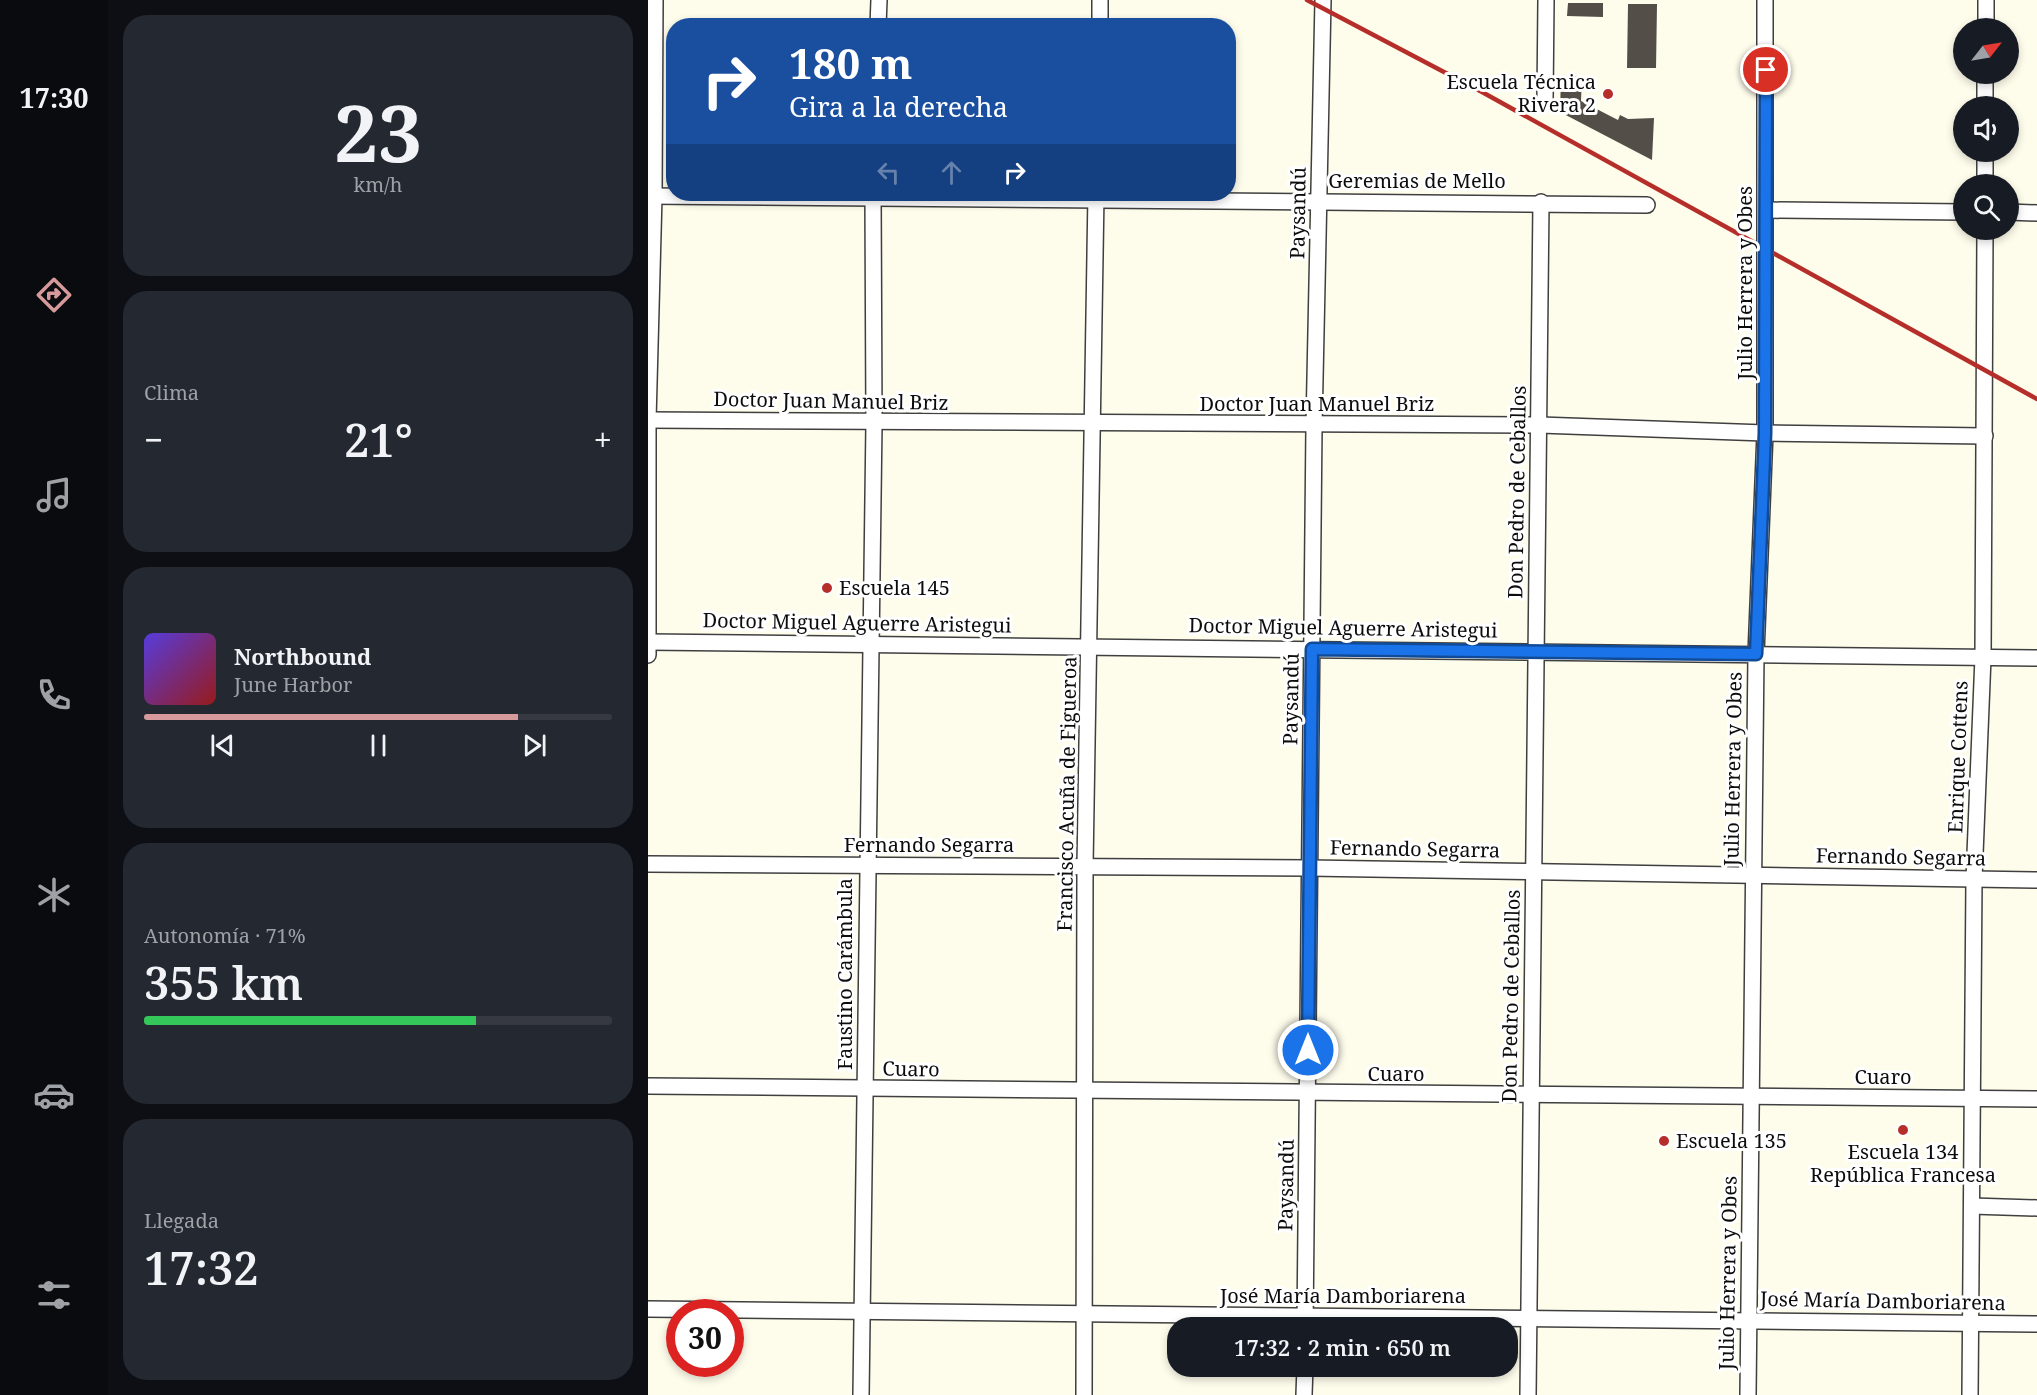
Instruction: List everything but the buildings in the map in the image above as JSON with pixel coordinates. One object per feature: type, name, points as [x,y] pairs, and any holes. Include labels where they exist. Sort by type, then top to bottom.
[{"type":"street","points":[[648,655],[648,420],[655,0]]},
{"type":"street","points":[[878,18],[879,0]]},
{"type":"street","points":[[1100,0],[1100,18]]},
{"type":"street","name":"Paysandú","points":[[1305,1317],[1314,426],[1323,0]]},
{"type":"street","points":[[1545,100],[1546,0]]},
{"type":"street","name":"Julio Herrera y Obes","points":[[1748,1395],[1756,654],[1765,433],[1767,210],[1765,0]]},
{"type":"street","points":[[1986,0],[1986,18]]},
{"type":"street","name":"Geremias de Mello","points":[[651,196],[666,196]]},
{"type":"street","name":"Geremias de Mello","points":[[1236,200],[1647,205]]},
{"type":"street","name":"Faustino Carámbula","points":[[861,1395],[874,423],[873,201]]},
{"type":"street","name":"Francisco Acuña de Figueroa","points":[[1084,1395],[1087,1092],[1085,866],[1091,646],[1096,201]]},
{"type":"street","name":"Don Pedro de Ceballos","points":[[1528,1395],[1541,202]]},
{"type":"street","points":[[1767,210],[1953,212]]},
{"type":"street","points":[[2019,212],[2037,213]]},
{"type":"street","name":"Enrique Cottens","points":[[1970,1395],[1974,879],[1983,657],[1985,240]]},
{"type":"street","name":"Doctor Juan Manuel Briz","points":[[648,420],[1314,426],[1540,425],[1765,433],[1985,436]]},
{"type":"street","name":"Doctor Miguel Aguerre Aristegui","points":[[648,642],[2037,658]]},
{"type":"street","name":"Fernando Segarra","points":[[648,864],[1309,868],[2037,880]]},
{"type":"street","name":"Cuaro","points":[[648,1086],[1308,1096],[1531,1095],[2037,1099]]},
{"type":"street","points":[[1972,1206],[2037,1208]]},
{"type":"street","name":"José María Damboriarena","points":[[648,1309],[1167,1318]]},
{"type":"street","name":"José María Damboriarena","points":[[1496,1317],[2037,1324]]},
{"type":"street","points":[[1304,1395],[1305,1377]]},
{"type":"railway","points":[[1307,0],[1482,92],[2037,399]]},
{"type":"place","name":"Escuela Técnica Rivera 2","points":[[1608,94]]},
{"type":"place","name":"Escuela 145","points":[[827,588]]},
{"type":"place","name":"Escuela 134 República Francesa","points":[[1903,1130]]},
{"type":"place","name":"Escuela 135","points":[[1664,1141]]},
{"type":"route","points":[[1308,1050],[1312,649],[1756,654],[1765,433],[1766,70]]}]
